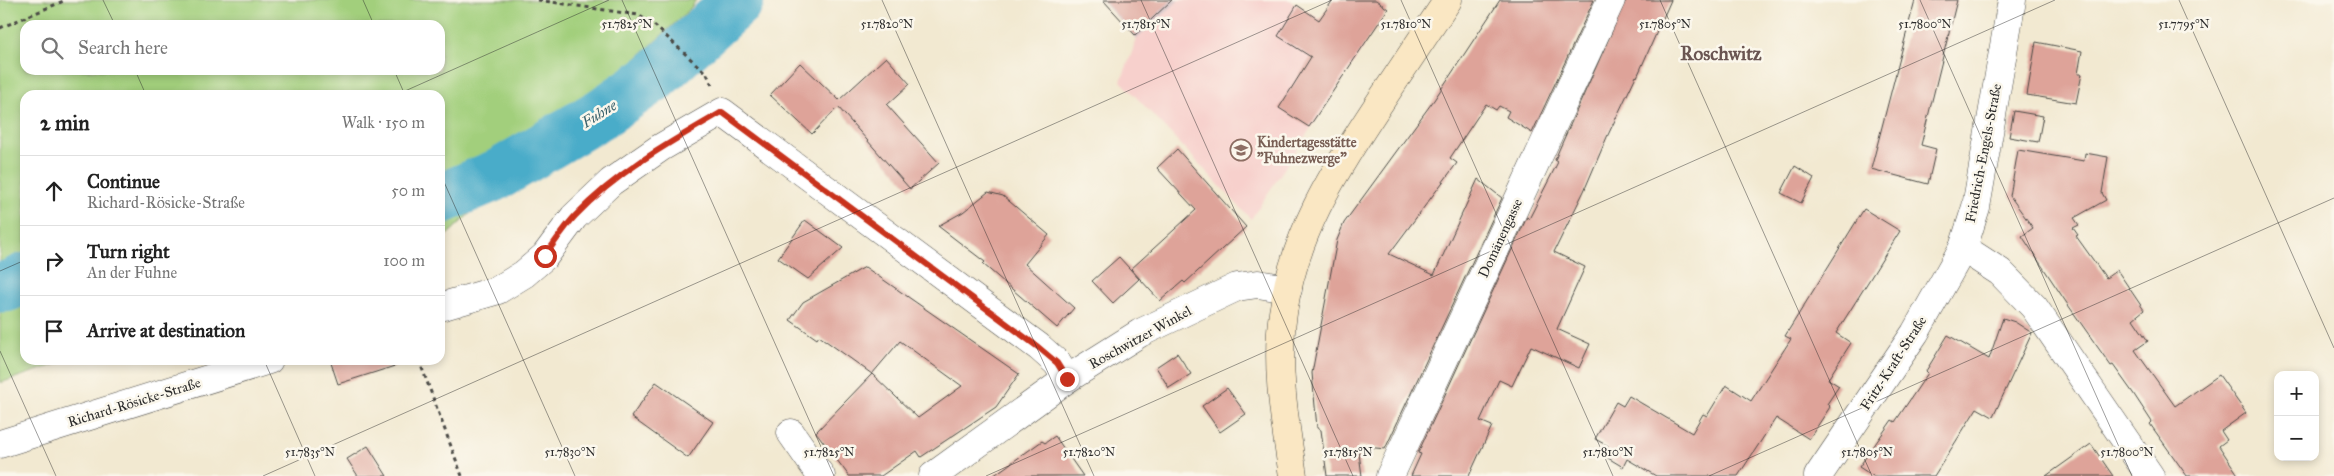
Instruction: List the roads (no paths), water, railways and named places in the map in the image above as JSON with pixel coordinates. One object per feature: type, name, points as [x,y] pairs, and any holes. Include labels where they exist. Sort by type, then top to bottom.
[{"type":"main road","points":[[1293,476],[1281,381],[1283,314],[1288,289],[1307,225],[1321,194],[1448,0]]},
{"type":"street","name":"Domänengasse","points":[[1390,476],[1611,0]]},
{"type":"street","name":"Friedrich-Engels-Straße","points":[[1962,248],[1976,207],[2012,0]]},
{"type":"street","points":[[445,306],[498,290],[524,274],[545,256],[574,217],[611,182],[660,148],[722,112],[1038,347],[1057,363],[1067,379]]},
{"type":"street","name":"Fritz-Kraft-Straße","points":[[1818,476],[1914,333],[1962,248]]},
{"type":"street","points":[[1962,248],[2000,272],[2034,307],[2150,476]]},
{"type":"street","name":"Roschwitzer Winkel","points":[[932,476],[1067,379],[1140,333],[1237,287],[1258,284],[1288,289]]},
{"type":"street","name":"Richard-Rösicke-Straße","points":[[0,444],[253,365]]},
{"type":"street","points":[[791,433],[821,476]]},
{"type":"waterway","name":"Fuhne","points":[[445,197],[499,174],[602,113],[654,77],[739,0]]},
{"type":"waterway","name":"Fuhne","points":[[0,287],[6,287],[20,280]]},
{"type":"place","name":"Kindertagesstätte \"Fuhnezwerge\"","points":[[1241,150]]},
{"type":"district","name":"Roschwitz","points":[[1721,53]]}]
